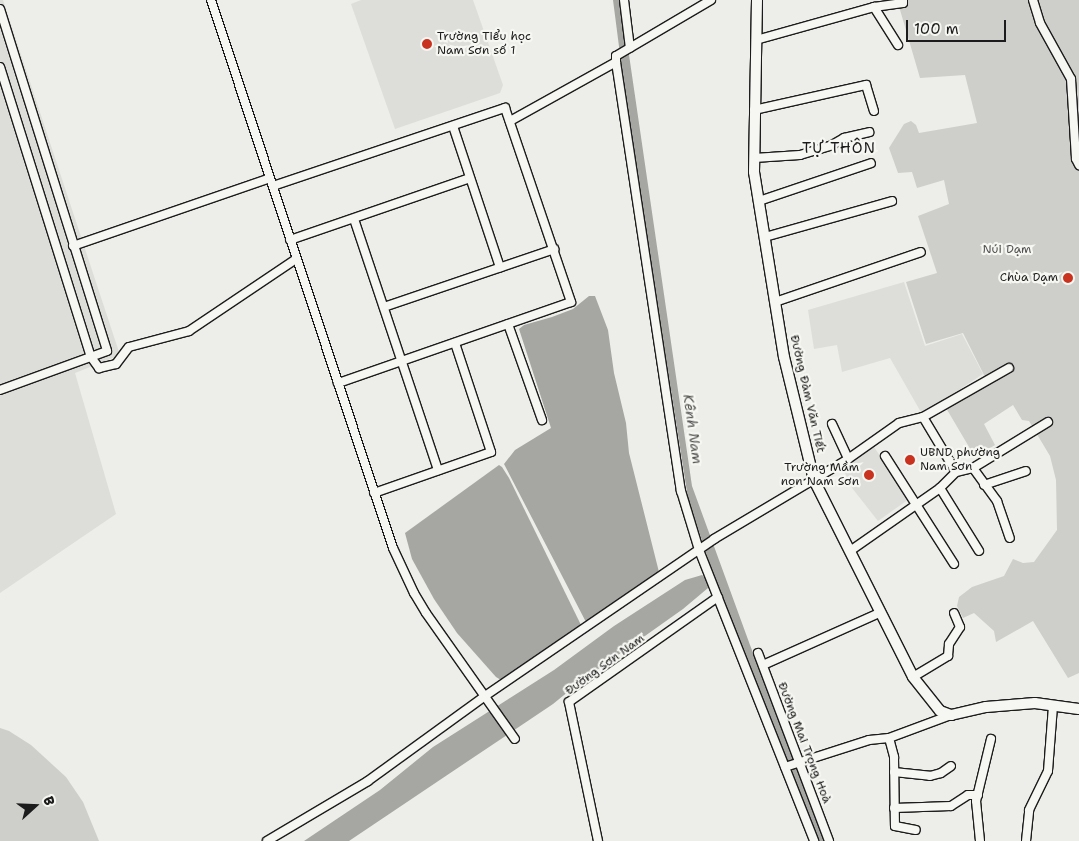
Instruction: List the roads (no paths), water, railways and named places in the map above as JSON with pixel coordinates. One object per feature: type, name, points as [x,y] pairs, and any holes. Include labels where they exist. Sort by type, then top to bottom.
[{"type":"main road","name":"Đường Đàm Văn Tiết","points":[[757,0],[754,158],[759,201],[784,357],[814,480],[850,550],[879,613],[913,677],[940,711],[951,716]]},
{"type":"main road","points":[[951,716],[986,707],[1015,704],[1079,709]]},
{"type":"street","points":[[211,0],[393,548],[414,594],[515,739]]},
{"type":"street","points":[[624,0],[630,48]]},
{"type":"street","points":[[510,121],[712,0]]},
{"type":"street","points":[[756,40],[874,7],[903,3],[903,0]]},
{"type":"street","points":[[1033,0],[1040,23],[1071,79],[1076,159],[1079,164]]},
{"type":"street","points":[[874,7],[898,45]]},
{"type":"street","points":[[0,9],[107,351],[0,390]]},
{"type":"street","points":[[616,59],[679,478],[699,550],[814,841]]},
{"type":"street","points":[[0,67],[91,357],[97,367],[103,369],[116,364],[129,347],[189,331],[296,259]]},
{"type":"street","points":[[754,110],[866,85],[874,110]]},
{"type":"street","points":[[73,246],[505,108],[572,302],[338,384]]},
{"type":"street","points":[[452,126],[500,268]]},
{"type":"street","points":[[754,158],[800,155],[832,145],[844,138],[869,132]]},
{"type":"street","points":[[759,201],[872,163]]},
{"type":"street","points":[[290,240],[470,178]]},
{"type":"street","points":[[765,238],[892,201]]},
{"type":"street","points":[[354,218],[438,470]]},
{"type":"street","points":[[384,307],[554,249]]},
{"type":"street","points":[[775,302],[922,252]]},
{"type":"street","points":[[508,324],[542,420]]},
{"type":"street","points":[[374,493],[491,452],[455,343]]},
{"type":"street","points":[[267,841],[368,781],[714,539],[848,459],[899,423],[923,417],[1009,368]]},
{"type":"street","points":[[923,417],[956,472]]},
{"type":"street","points":[[850,550],[940,488],[956,472],[973,468],[1048,422]]},
{"type":"street","points":[[832,424],[848,459]]},
{"type":"street","points":[[885,456],[954,564]]},
{"type":"street","points":[[973,468],[997,501],[1010,538]]},
{"type":"street","points":[[984,485],[1026,471]]},
{"type":"street","points":[[940,488],[979,551]]},
{"type":"street","name":"Đường Sơn Nam","points":[[598,841],[569,702],[718,597]]},
{"type":"street","points":[[763,665],[879,613]]},
{"type":"street","points":[[913,677],[948,656],[949,644],[960,627],[954,613]]},
{"type":"street","name":"Đường Mai Trọng Hoà","points":[[758,653],[829,841]]},
{"type":"street","points":[[1026,841],[1029,810],[1048,770],[1053,706]]},
{"type":"street","points":[[785,767],[869,740],[889,738],[951,716]]},
{"type":"street","points":[[889,738],[894,757],[895,826],[916,830]]},
{"type":"street","points":[[980,841],[976,801],[991,739]]},
{"type":"street","points":[[894,772],[930,776],[941,773],[951,766]]},
{"type":"street","points":[[894,808],[951,806],[968,795],[978,795]]},
{"type":"place","name":"Trường Tiểu học Nam Sơn số 1","points":[[427,44]]},
{"type":"place","name":"Chùa Dạm","points":[[1068,278]]},
{"type":"place","name":"UBND phường Nam Sơn","points":[[910,460]]},
{"type":"place","name":"Trường Mầm non Nam Sơn","points":[[869,475]]},
{"type":"district","name":"TỰ THÔN","points":[[839,149]]},
{"type":"park label","name":"Núi Dạm","points":[[1007,250]]},
{"type":"water label","name":"Kênh Nam","points":[[693,429]]}]
